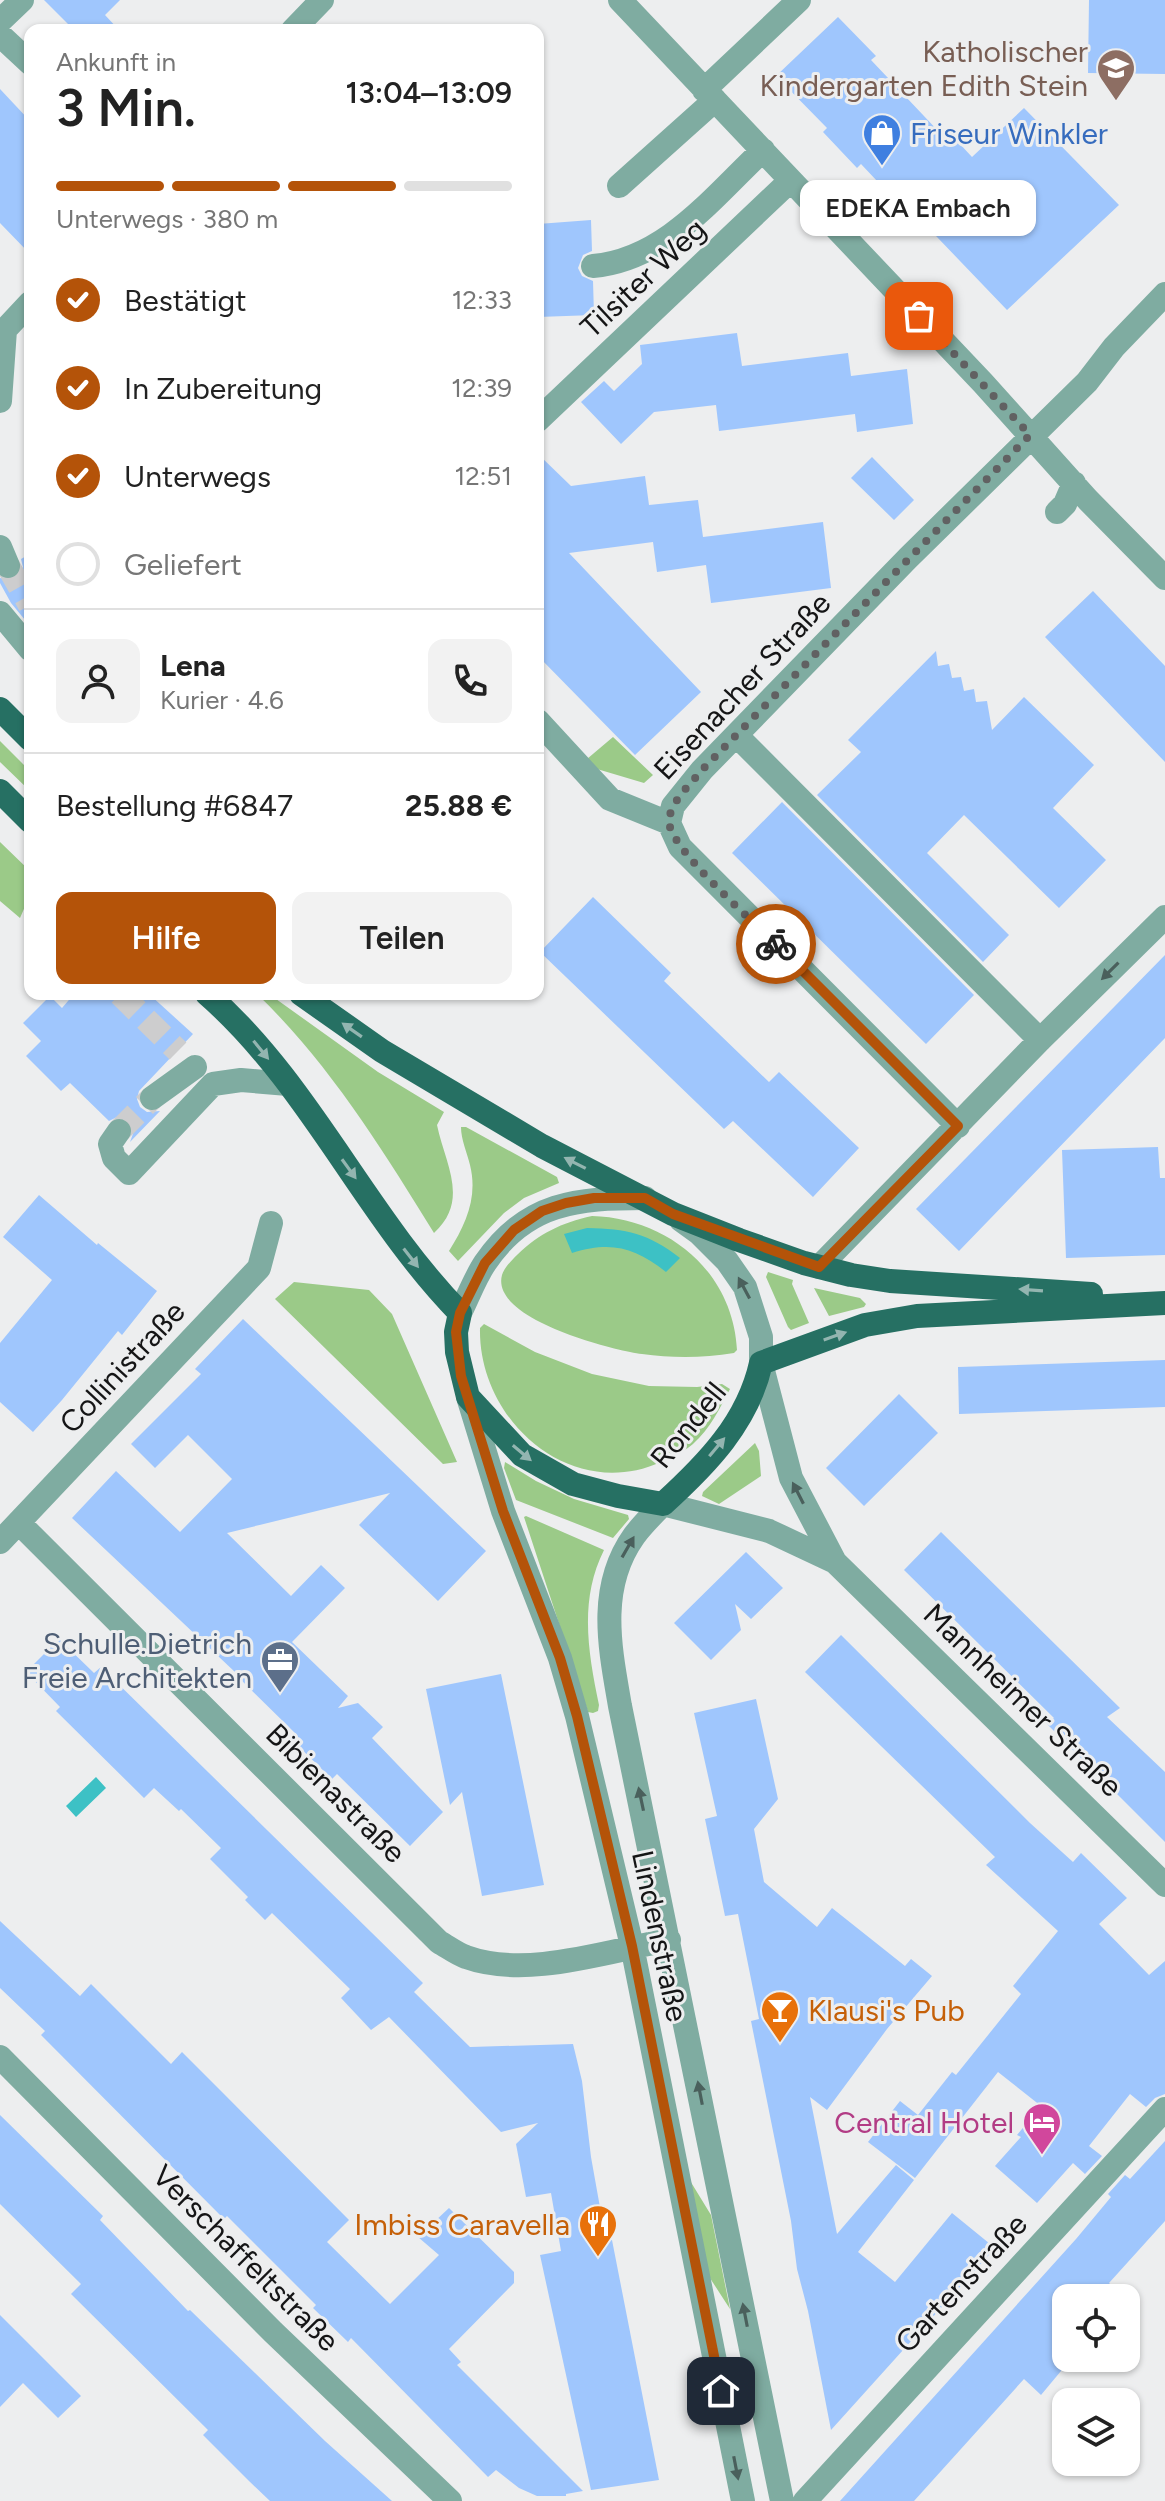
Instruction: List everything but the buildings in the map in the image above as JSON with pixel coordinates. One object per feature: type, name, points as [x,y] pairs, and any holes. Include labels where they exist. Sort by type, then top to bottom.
[{"type":"main road","points":[[0,709],[24,733]]},
{"type":"main road","points":[[0,791],[24,815]]},
{"type":"main road","points":[[213,1000],[247,1033],[288,1084],[410,1258],[460,1313]]},
{"type":"main road","points":[[310,1000],[382,1051],[462,1101],[645,1198]]},
{"type":"main road","name":"Rondell","points":[[645,1198],[673,1214],[819,1267],[851,1275],[890,1281],[1165,1302]]},
{"type":"main road","points":[[761,1363],[865,1325],[917,1316],[1165,1302]]},
{"type":"main road","name":"Rondell","points":[[460,1313],[456,1332],[457,1352],[468,1397],[522,1455],[573,1484],[663,1504],[691,1478],[736,1424],[755,1391],[761,1363]]},
{"type":"street","points":[[0,21],[22,0]]},
{"type":"street","points":[[299,24],[322,0]]},
{"type":"street","points":[[620,0],[1165,578]]},
{"type":"street","points":[[619,186],[799,0]]},
{"type":"street","points":[[0,35],[24,57]]},
{"type":"street","points":[[593,266],[616,264],[645,253],[681,227],[763,150]]},
{"type":"street","name":"Tilsiter Weg","points":[[544,414],[790,181]]},
{"type":"street","name":"Eisenacher Straße","points":[[958,1126],[680,847],[669,823],[673,806],[702,770],[908,558],[1087,382],[1114,347],[1165,294]]},
{"type":"street","points":[[0,401],[4,324],[24,308]]},
{"type":"street","points":[[1057,512],[1065,504],[1074,483]]},
{"type":"street","points":[[0,613],[24,642]]},
{"type":"street","points":[[544,728],[610,799],[669,823]]},
{"type":"street","points":[[737,736],[1040,1040]]},
{"type":"street","points":[[819,1267],[1040,1040],[1165,917]]},
{"type":"street","points":[[195,1067],[241,1080],[288,1084]]},
{"type":"street","points":[[152,1098],[195,1067]]},
{"type":"street","points":[[119,1131],[110,1144],[114,1158],[129,1173],[195,1067]]},
{"type":"street","name":"Rondell","points":[[460,1313],[485,1263],[514,1230],[542,1211],[594,1198],[645,1198]]},
{"type":"street","name":"Rondell","points":[[673,1214],[699,1233],[727,1261],[745,1287],[761,1337],[761,1363]]},
{"type":"street","name":"Collinistraße","points":[[0,1542],[259,1268],[271,1223]]},
{"type":"street","name":"Mannheimer Straße","points":[[761,1363],[791,1478],[835,1562],[1165,1885]]},
{"type":"street","name":"Lindenstraße","points":[[468,1397],[503,1511],[560,1658],[577,1716],[632,1946],[743,2501]]},
{"type":"street","name":"Mannheimer Straße","points":[[663,1504],[769,1531],[835,1562]]},
{"type":"street","name":"Lindenstraße","points":[[663,1504],[634,1535],[613,1576],[609,1616],[615,1678],[782,2501]]},
{"type":"street","name":"Bibienastraße","points":[[19,1523],[439,1942],[463,1956],[516,1966],[669,1940]]},
{"type":"street","name":"Verschaffeltstraße","points":[[0,2057],[273,2332],[450,2501]]},
{"type":"street","name":"Gartenstraße","points":[[805,2501],[1165,2109]]},
{"type":"green space","points":[[613,737],[653,775],[644,783],[597,769],[587,759]]},
{"type":"green space","points":[[0,741],[24,765],[24,785],[0,762]]},
{"type":"green space","points":[[0,842],[24,865],[24,909],[20,918],[0,901]]},
{"type":"green space","points":[[263,1000],[277,1000],[378,1072],[444,1112],[437,1125],[453,1195],[445,1220],[434,1233],[331,1078]]},
{"type":"green space","points":[[461,1127],[557,1177],[559,1183],[524,1198],[504,1213],[458,1261],[449,1251],[461,1231],[472,1188]]},
{"type":"green space","points":[[592,1216],[620,1219],[646,1227],[670,1238],[691,1254],[709,1273],[723,1296],[733,1322],[737,1350],[722,1355],[688,1357],[627,1351],[556,1330],[515,1305],[503,1291],[504,1270],[534,1241],[570,1222]]},
{"type":"green space","points":[[768,1272],[793,1280],[809,1323],[791,1330],[788,1327],[766,1277]]},
{"type":"green space","points":[[294,1282],[369,1290],[392,1314],[457,1462],[443,1464],[275,1299]]},
{"type":"green space","points":[[814,1288],[860,1298],[866,1304],[829,1316]]},
{"type":"green space","points":[[484,1324],[535,1352],[592,1374],[649,1386],[722,1384],[730,1389],[705,1432],[682,1452],[627,1472],[594,1471],[563,1462],[536,1445],[512,1422],[495,1394],[483,1362],[480,1328]]},
{"type":"green space","points":[[755,1443],[759,1451],[761,1476],[719,1504],[702,1496],[703,1492]]},
{"type":"green space","points":[[505,1462],[574,1499],[628,1515],[629,1519],[613,1538],[516,1500],[504,1468]]},
{"type":"green space","points":[[526,1516],[604,1550],[591,1588],[589,1607],[589,1646],[599,1705],[598,1711],[593,1713],[588,1712]]},
{"type":"green space","points":[[689,2179],[711,2215],[730,2309],[708,2275]]},
{"type":"water","points":[[587,1228],[636,1234],[658,1243],[680,1258],[666,1272],[643,1257],[622,1249],[599,1247],[572,1253],[564,1234]]},
{"type":"water","points":[[96,1777],[106,1788],[76,1817],[66,1806]]},
{"type":"tunnel","points":[[8,566],[24,594]]},
{"type":"tunnel","points":[[126,1000],[178,1051]]},
{"type":"tunnel","points":[[119,1131],[152,1098]]},
{"type":"way so far","points":[[776,944],[680,847],[669,823],[673,806],[702,770],[1030,435],[919,316]]},
{"type":"place","name":"Katholischer Kindergarten Edith Stein","points":[[1116,102]]},
{"type":"place","name":"Friseur Winkler","points":[[882,167]]},
{"type":"place","name":"EDEKA Embach","points":[[919,316]]},
{"type":"place","name":"Schulle.Dietrich Freie Architekten","points":[[280,1694]]},
{"type":"place","name":"Klausi's Pub","points":[[780,2044]]},
{"type":"place","name":"Central Hotel","points":[[1042,2156]]},
{"type":"place","name":"Imbiss Caravella","points":[[598,2258]]},
{"type":"route","points":[[721,2391],[632,1946],[577,1716],[560,1658],[503,1511],[461,1376],[456,1332],[460,1313],[485,1263],[514,1230],[542,1211],[594,1198],[645,1198],[673,1214],[819,1267],[958,1126],[776,944]]}]
